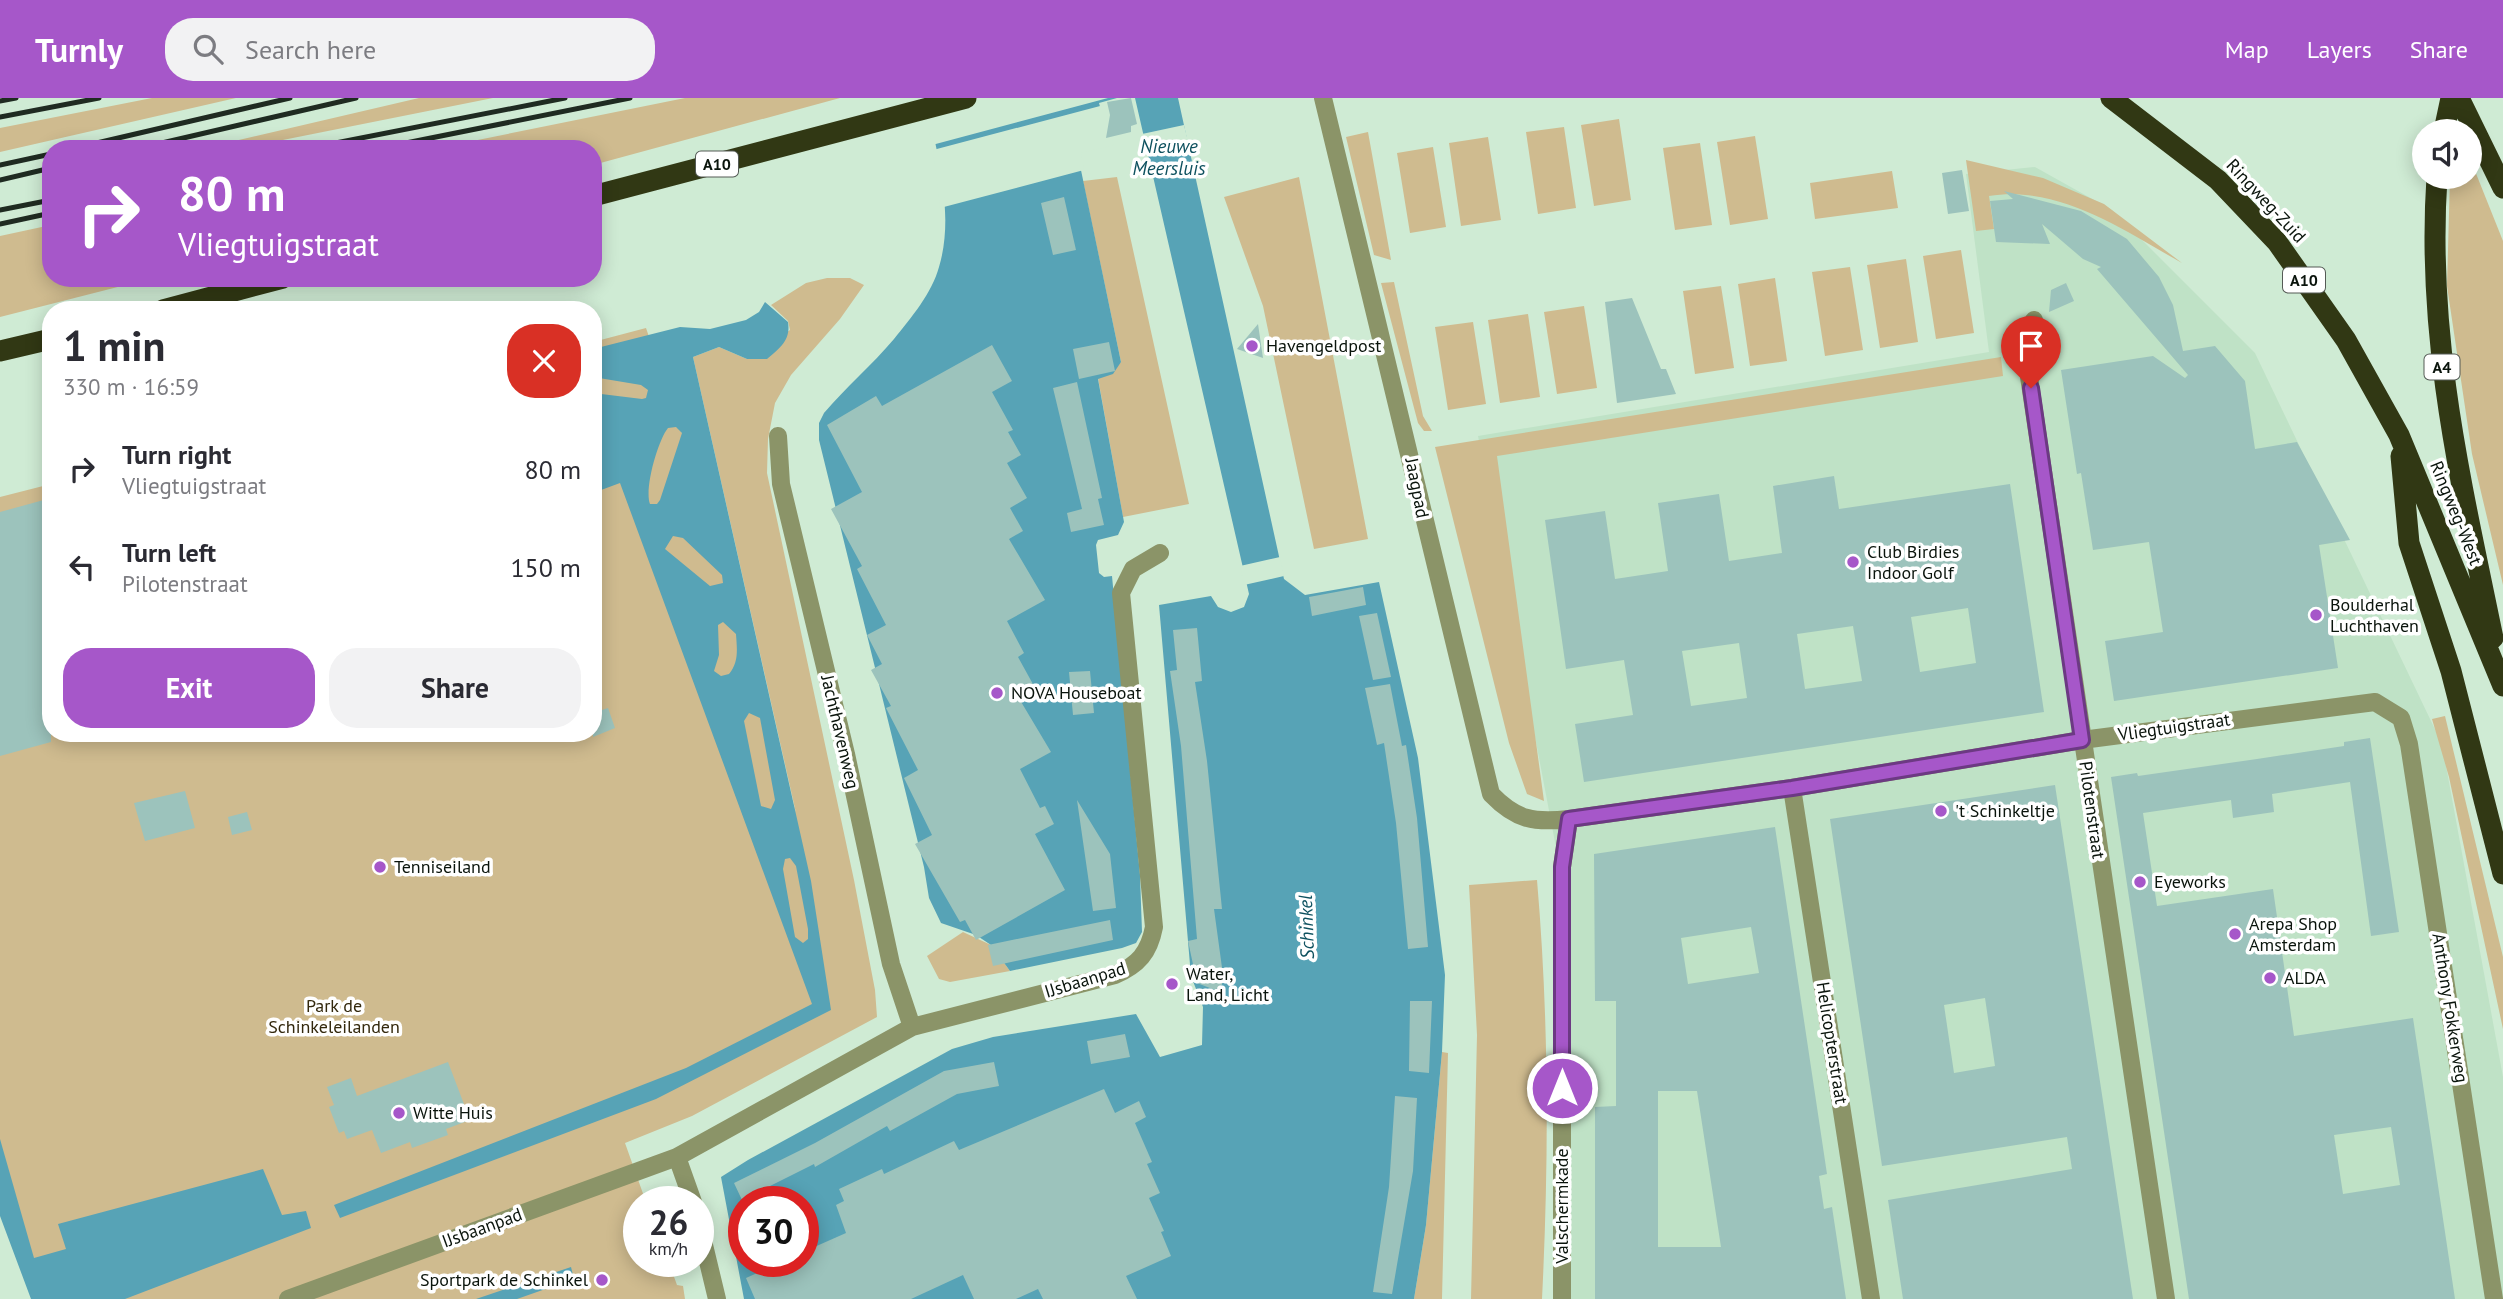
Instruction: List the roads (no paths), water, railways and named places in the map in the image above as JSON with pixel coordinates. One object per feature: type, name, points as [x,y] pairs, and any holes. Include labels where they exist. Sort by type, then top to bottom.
[{"type":"highway","name":"A10","points":[[602,194],[966,98]]},
{"type":"highway","name":"Ringweg-Zuid","points":[[2111,98],[2218,180],[2277,242],[2346,340],[2399,435]]},
{"type":"highway","points":[[2447,119],[2451,98]]},
{"type":"highway","points":[[2459,98],[2503,188]]},
{"type":"highway","name":"A4","points":[[2436,189],[2434,270],[2445,388],[2458,474],[2503,685]]},
{"type":"highway","points":[[197,301],[249,287]]},
{"type":"highway","points":[[0,351],[42,341]]},
{"type":"highway","name":"A10","points":[[2399,435],[2409,543],[2451,671],[2503,874]]},
{"type":"highway","name":"Ringweg-West","points":[[2399,435],[2503,685]]},
{"type":"street","name":"Jaagpad","points":[[1324,98],[1491,794],[1508,812],[1519,816],[1541,822],[1569,819]]},
{"type":"street","name":"Pilotenstraat","points":[[2034,320],[2028,370],[2166,1299]]},
{"type":"street","name":"Jachthavenweg","points":[[778,436],[781,484],[846,754],[891,964],[912,1027]]},
{"type":"street","name":"IJsbaanpad","points":[[288,1299],[677,1157],[912,1027],[1115,975],[1133,967],[1151,944],[1154,927],[1121,593],[1133,569],[1160,553]]},
{"type":"street","name":"Vliegtuigstraat","points":[[1569,819],[1792,788],[2082,740],[2375,702],[2401,718]]},
{"type":"street","name":"Anthony Fokkerweg","points":[[2401,718],[2409,744],[2494,1299]]},
{"type":"street","name":"Helicopterstraat","points":[[1792,788],[1871,1299]]},
{"type":"street","name":"Valschermkade","points":[[1562,1299],[1562,867],[1569,819]]},
{"type":"street","points":[[677,1157],[687,1186]]},
{"type":"street","points":[[712,1277],[718,1299]]},
{"type":"water","points":[[925,98],[1117,98],[1099,103],[1110,143],[1077,151],[1121,362],[1113,374],[1098,379],[1124,522],[1118,535],[1098,540],[1096,545],[1099,573],[1104,577],[1112,576],[1140,875],[1142,932],[1136,943],[1122,948],[1010,971],[991,945],[976,935],[941,923],[929,898],[924,867],[819,440],[819,423],[824,413],[886,349],[926,296],[936,277],[943,247],[945,204]]},
{"type":"water","points":[[1135,98],[1178,98],[1284,579],[1305,595],[1379,582],[1418,758],[1445,975],[1442,1052],[1426,1225],[1414,1299],[744,1299],[740,1277],[819,1277],[819,1186],[728,1186],[728,1214],[721,1177],[748,1160],[952,1049],[993,1037],[1136,1014],[1160,1057],[1202,1045],[1203,1007],[1191,976],[1159,605],[1211,596],[1218,607],[1231,612],[1244,607],[1249,594]]},
{"type":"water","points":[[765,302],[788,322],[786,339],[767,359],[747,359],[719,347],[693,357],[811,881],[831,1010],[656,1099],[340,1218],[334,1205],[686,1068],[812,1004],[620,483],[602,490],[602,394],[642,399],[646,398],[648,390],[641,385],[602,378],[602,347],[680,327],[710,329],[746,320],[759,312]],"holes":[[[676,427],[682,433],[660,500],[657,504],[650,504],[649,487],[660,443],[668,428]],[[673,536],[683,538],[722,575],[723,583],[710,586],[665,549]],[[723,622],[736,634],[737,645],[732,669],[729,674],[721,676],[714,671],[719,655],[718,625]],[[749,713],[760,718],[775,800],[771,809],[761,806],[744,721]],[[790,858],[796,866],[808,929],[808,939],[803,943],[795,937],[783,869],[785,859]]]},
{"type":"water","points":[[0,1139],[34,1258],[66,1249],[58,1224],[263,1169],[282,1215],[306,1211],[311,1228],[125,1299],[31,1299],[0,1216]]},
{"type":"water","points":[[571,1267],[574,1279],[517,1299],[476,1299]]},
{"type":"railway","points":[[0,101],[16,98]]},
{"type":"railway","points":[[0,117],[99,98]]},
{"type":"railway","points":[[110,140],[290,98]]},
{"type":"railway","points":[[175,140],[356,98]]},
{"type":"railway","points":[[351,140],[565,98]]},
{"type":"railway","points":[[421,140],[630,98]]},
{"type":"railway","points":[[0,165],[42,156]]},
{"type":"railway","points":[[0,180],[42,170]]},
{"type":"railway","points":[[0,210],[42,202]]},
{"type":"railway","points":[[0,224],[42,215]]},
{"type":"place","name":"Havengeldpost","points":[[1252,346]]},
{"type":"place","name":"Club Birdies Indoor Golf","points":[[1853,562]]},
{"type":"place","name":"Boulderhal Luchthaven","points":[[2316,615]]},
{"type":"place","name":"NOVA Houseboat","points":[[997,693]]},
{"type":"place","name":"'t Schinkeltje","points":[[1941,811]]},
{"type":"place","name":"Tenniseiland","points":[[380,867]]},
{"type":"place","name":"Eyeworks","points":[[2140,882]]},
{"type":"place","name":"Arepa Shop Amsterdam","points":[[2235,934]]},
{"type":"place","name":"ALDA","points":[[2270,978]]},
{"type":"place","name":"Water, Land, Licht","points":[[1172,984]]},
{"type":"place","name":"Witte Huis","points":[[399,1113]]},
{"type":"place","name":"Sportpark de Schinkel","points":[[602,1280]]},
{"type":"water label","name":"Nieuwe Meersluis","points":[[1169,157]]},
{"type":"water label","name":"Schinkel","points":[[1306,927]]},
{"type":"park label","name":"Park de Schinkeleilanden","points":[[334,1016]]}]
